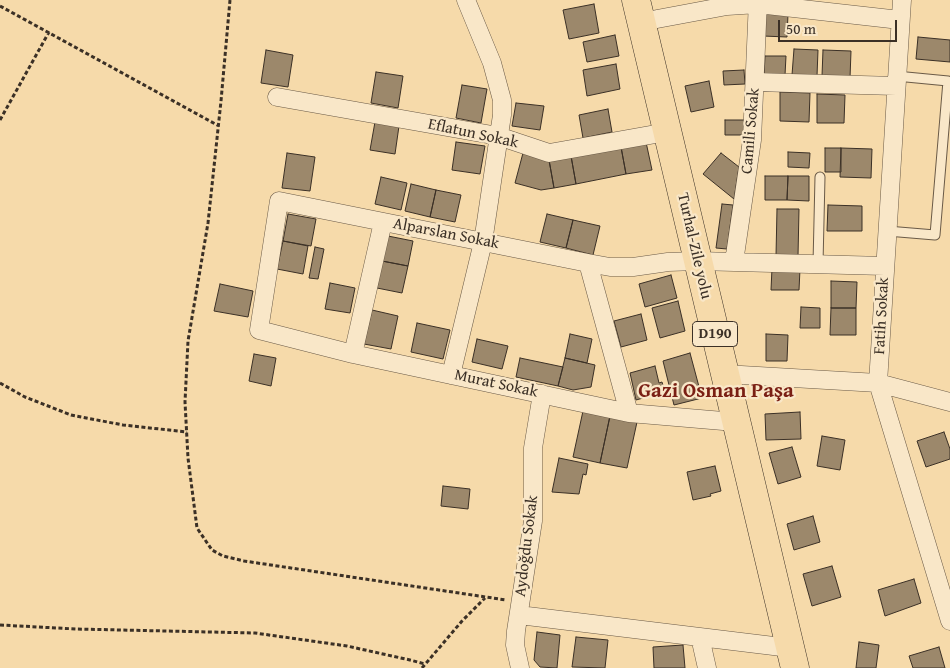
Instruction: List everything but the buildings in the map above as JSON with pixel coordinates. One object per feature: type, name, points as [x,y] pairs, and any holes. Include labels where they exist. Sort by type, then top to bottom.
[{"type":"main road","name":"Turhal-Zile yolu","points":[[638,11],[792,658]]},
{"type":"street","points":[[451,375],[483,242],[502,115],[502,100],[498,81],[466,0]]},
{"type":"street","name":"Fatih Sokak","points":[[902,0],[878,383],[950,622]]},
{"type":"street","points":[[638,11],[726,6],[758,2],[900,20]]},
{"type":"street","name":"Camili Sokak","points":[[734,262],[752,140],[758,2]]},
{"type":"street","points":[[755,82],[896,81]]},
{"type":"street","name":"Eflatun Sokak","points":[[277,97],[498,136],[549,153],[668,132]]},
{"type":"street","name":"Alparslan Sokak","points":[[259,330],[279,201],[610,267],[633,267],[668,262],[697,261],[885,266]]},
{"type":"street","points":[[353,354],[383,222]]},
{"type":"street","points":[[588,263],[629,412]]},
{"type":"street","name":"Murat Sokak","points":[[259,330],[353,354],[629,412],[735,422]]},
{"type":"street","points":[[724,374],[878,383],[950,401]]},
{"type":"street","name":"Aydoğdu Sokak","points":[[520,668],[515,645],[532,520],[533,448],[542,394]]},
{"type":"street","points":[[519,608],[700,637],[792,658]]},
{"type":"street","points":[[700,637],[707,668]]},
{"type":"lane","points":[[887,231],[935,235],[949,81],[896,81]]},
{"type":"lane","points":[[818,264],[820,177]]},
{"type":"path","points":[[230,0],[208,223],[188,341],[185,402],[186,432],[197,528],[212,550],[223,556],[341,577],[486,598],[519,608]]},
{"type":"path","points":[[0,6],[219,126]]},
{"type":"path","points":[[0,120],[49,32]]},
{"type":"path","points":[[0,383],[26,398],[71,415],[123,425],[186,432]]},
{"type":"path","points":[[0,625],[76,629],[254,633],[347,646],[410,660],[424,666],[462,621],[486,598]]},
{"type":"district","name":"Gazi Osman Paşa","points":[[716,392]]}]
